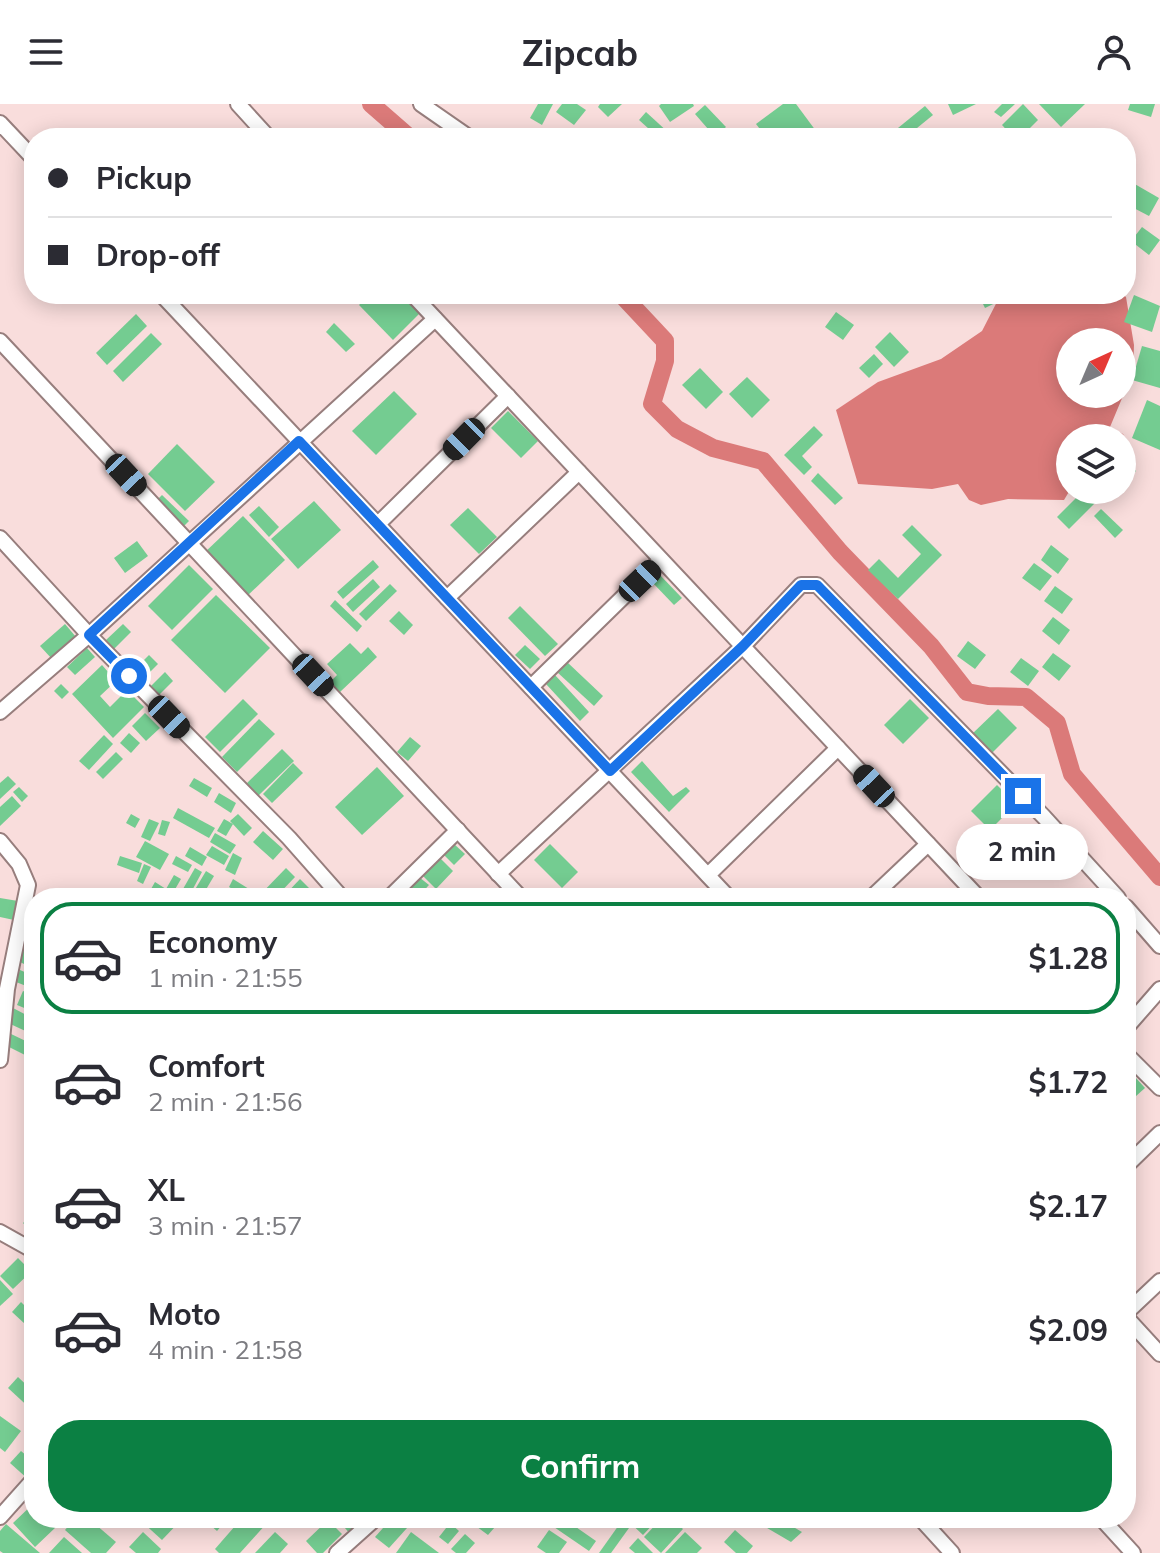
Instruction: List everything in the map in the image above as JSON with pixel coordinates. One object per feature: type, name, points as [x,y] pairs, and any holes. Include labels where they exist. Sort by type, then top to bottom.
[{"type":"street","points":[[238,104],[260,128]]},
{"type":"street","points":[[421,104],[456,128]]},
{"type":"street","points":[[0,123],[24,148]]},
{"type":"street","points":[[170,304],[720,888]]},
{"type":"street","points":[[421,304],[970,888]]},
{"type":"street","points":[[0,712],[89,635],[435,319]]},
{"type":"street","points":[[0,341],[511,888]]},
{"type":"street","points":[[378,524],[508,396]]},
{"type":"street","points":[[447,598],[579,472]]},
{"type":"street","points":[[0,538],[89,635],[289,838],[333,888]]},
{"type":"street","points":[[531,687],[661,560]]},
{"type":"street","points":[[498,874],[743,646],[801,585],[817,585],[1044,817],[1109,888]]},
{"type":"street","points":[[0,689],[12,701]]},
{"type":"street","points":[[708,875],[838,748]]},
{"type":"street","points":[[399,888],[458,830]]},
{"type":"street","points":[[0,841],[19,864],[27,888]]},
{"type":"street","points":[[882,888],[928,844]]},
{"type":"street","points":[[0,1060],[7,989],[24,905]]},
{"type":"street","points":[[1136,918],[1160,946]]},
{"type":"street","points":[[1136,1017],[1160,989]]},
{"type":"street","points":[[1136,1064],[1160,1088]]},
{"type":"street","points":[[1136,1156],[1160,1133]]},
{"type":"street","points":[[0,1232],[24,1245]]},
{"type":"street","points":[[1136,1305],[1160,1281]]},
{"type":"street","points":[[1136,1326],[1160,1354]]},
{"type":"street","points":[[0,1517],[24,1490]]},
{"type":"street","points":[[337,1553],[365,1528]]},
{"type":"street","points":[[929,1528],[952,1553]]},
{"type":"street","points":[[1110,1528],[1133,1553]]},
{"type":"shaded area","points":[[996,304],[1127,304],[1131,328],[1056,328],[1056,408],[1118,408],[1111,424],[1056,424],[1056,500],[1008,499],[981,505],[969,500],[958,484],[932,489],[858,484],[836,410],[878,382],[941,359],[982,331]]},
{"type":"building","points":[[538,104],[553,104],[542,125],[530,118]]},
{"type":"building","points":[[562,104],[577,104],[586,110],[574,125],[556,112]]},
{"type":"building","points":[[600,104],[622,104],[608,117],[598,107]]},
{"type":"building","points":[[783,104],[796,104],[814,128],[759,128],[756,124]]},
{"type":"building","points":[[948,104],[976,104],[953,115]]},
{"type":"building","points":[[1002,104],[1015,104],[1001,117],[994,112]]},
{"type":"building","points":[[1023,104],[1038,120],[1030,128],[1005,128],[1002,125]]},
{"type":"building","points":[[1039,104],[1085,104],[1061,127]]},
{"type":"building","points":[[1130,104],[1155,104],[1151,117],[1128,110]]},
{"type":"building","points":[[705,105],[726,127],[707,128],[695,114]]},
{"type":"building","points":[[659,106],[694,106],[670,122]]},
{"type":"building","points":[[925,106],[933,115],[917,128],[898,128]]},
{"type":"building","points":[[646,112],[663,128],[648,128],[639,120]]},
{"type":"building","points":[[1136,185],[1159,198],[1149,216],[1136,209]]},
{"type":"building","points":[[1142,227],[1160,240],[1149,255],[1136,245],[1136,235]]},
{"type":"building","points":[[1136,296],[1160,306],[1152,332],[1124,322],[1131,304],[1136,304]]},
{"type":"building","points":[[411,304],[420,313],[393,340],[359,305]]},
{"type":"building","points":[[836,312],[854,325],[843,340],[825,327]]},
{"type":"building","points":[[136,314],[147,326],[107,365],[96,353]]},
{"type":"building","points":[[334,323],[355,344],[346,352],[326,332]]},
{"type":"building","points":[[890,332],[909,352],[894,367],[875,347]]},
{"type":"building","points":[[151,333],[162,344],[123,382],[113,371]]},
{"type":"building","points":[[1142,346],[1160,351],[1160,388],[1136,381],[1136,366]]},
{"type":"building","points":[[874,354],[883,364],[869,378],[859,368]]},
{"type":"building","points":[[700,368],[723,392],[706,409],[682,385]]},
{"type":"building","points":[[747,377],[770,400],[752,418],[729,394]]},
{"type":"building","points":[[394,391],[417,414],[376,455],[352,431]]},
{"type":"building","points":[[1147,400],[1160,406],[1160,450],[1136,440],[1136,428]]},
{"type":"building","points":[[508,411],[538,441],[521,458],[491,428]]},
{"type":"building","points":[[814,426],[823,435],[802,456],[812,467],[804,475],[784,455]]},
{"type":"building","points":[[177,444],[215,482],[185,511],[148,474]]},
{"type":"building","points":[[818,473],[843,498],[835,505],[811,481]]},
{"type":"building","points":[[162,495],[189,521],[183,527],[156,501]]},
{"type":"building","points":[[314,501],[341,530],[298,569],[271,539]]},
{"type":"building","points":[[1070,504],[1094,504],[1069,529],[1057,517]]},
{"type":"building","points":[[259,506],[279,527],[269,537],[249,515]]},
{"type":"building","points":[[468,508],[497,537],[479,554],[450,525]]},
{"type":"building","points":[[1101,509],[1123,530],[1115,538],[1094,516]]},
{"type":"building","points":[[243,516],[285,560],[245,598],[203,554]]},
{"type":"building","points":[[912,525],[942,555],[898,599],[868,570],[879,559],[898,578],[921,554],[902,535]]},
{"type":"building","points":[[137,541],[148,556],[125,573],[114,558]]},
{"type":"building","points":[[1051,545],[1069,559],[1058,574],[1041,560]]},
{"type":"building","points":[[373,560],[379,567],[343,599],[337,592]]},
{"type":"building","points":[[1034,563],[1052,576],[1040,591],[1022,578]]},
{"type":"building","points":[[189,565],[213,589],[172,630],[148,606]]},
{"type":"building","points":[[659,574],[682,598],[674,605],[651,581]]},
{"type":"building","points":[[373,579],[380,587],[353,612],[346,604]]},
{"type":"building","points":[[390,584],[397,591],[366,621],[359,614]]},
{"type":"building","points":[[1055,586],[1073,599],[1062,614],[1044,601]]},
{"type":"building","points":[[216,595],[270,648],[225,693],[171,640]]},
{"type":"building","points":[[335,600],[362,626],[357,632],[330,606]]},
{"type":"building","points":[[520,606],[558,644],[545,656],[508,618]]},
{"type":"building","points":[[399,611],[413,625],[404,635],[389,621]]},
{"type":"building","points":[[1053,617],[1070,630],[1059,645],[1042,631]]},
{"type":"building","points":[[65,624],[76,637],[52,659],[40,646]]},
{"type":"building","points":[[123,624],[131,632],[114,649],[106,640]]},
{"type":"building","points":[[968,641],[986,655],[975,669],[957,656]]},
{"type":"building","points":[[350,643],[361,654],[368,647],[377,657],[340,692],[330,682],[337,675],[327,664]]},
{"type":"building","points":[[525,645],[540,659],[530,669],[515,655]]},
{"type":"building","points":[[87,648],[95,657],[75,675],[67,667]]},
{"type":"building","points":[[1053,653],[1071,666],[1059,681],[1042,667]]},
{"type":"building","points":[[149,655],[158,664],[141,681],[132,672]]},
{"type":"building","points":[[1021,658],[1039,671],[1028,686],[1010,672]]},
{"type":"building","points":[[567,662],[603,696],[594,706],[557,672]]},
{"type":"building","points":[[102,665],[116,681],[100,696],[110,707],[127,690],[144,707],[113,738],[72,694]]},
{"type":"building","points":[[165,672],[173,681],[156,698],[148,689]]},
{"type":"building","points":[[555,675],[589,712],[580,721],[546,684]]},
{"type":"building","points":[[61,684],[69,692],[62,699],[54,691]]},
{"type":"building","points":[[243,699],[258,714],[220,752],[205,737]]},
{"type":"building","points":[[910,699],[929,718],[903,744],[884,725]]},
{"type":"building","points":[[998,709],[1017,728],[990,755],[971,735]]},
{"type":"building","points":[[145,713],[160,728],[146,741],[132,726]]},
{"type":"building","points":[[259,719],[275,734],[237,772],[222,757]]},
{"type":"building","points":[[129,733],[140,743],[131,753],[120,743]]},
{"type":"building","points":[[104,735],[113,744],[89,770],[79,761]]},
{"type":"building","points":[[410,737],[421,746],[408,761],[397,752]]},
{"type":"building","points":[[282,749],[294,761],[257,797],[245,785]]},
{"type":"building","points":[[116,752],[123,759],[103,779],[96,772]]},
{"type":"building","points":[[642,761],[673,796],[686,787],[690,791],[669,812],[631,772]]},
{"type":"building","points":[[293,763],[303,773],[272,803],[263,794]]},
{"type":"building","points":[[377,767],[404,796],[362,835],[335,807]]},
{"type":"building","points":[[8,776],[16,784],[0,799],[0,783]]},
{"type":"building","points":[[194,778],[212,788],[207,797],[189,786]]},
{"type":"building","points":[[997,785],[1016,804],[990,830],[971,811]]},
{"type":"building","points":[[19,787],[28,796],[22,802],[13,792]]},
{"type":"building","points":[[219,793],[236,803],[231,813],[214,802]]},
{"type":"building","points":[[12,796],[21,806],[0,826],[0,807]]},
{"type":"building","points":[[178,808],[215,828],[209,838],[173,818]]},
{"type":"building","points":[[131,814],[140,819],[135,828],[126,823]]},
{"type":"building","points":[[238,814],[252,828],[244,836],[230,821]]},
{"type":"building","points":[[149,819],[159,823],[150,841],[141,837]]},
{"type":"building","points":[[224,819],[233,824],[226,836],[217,831]]},
{"type":"building","points":[[162,820],[170,822],[165,836],[158,834]]},
{"type":"building","points":[[263,831],[283,849],[273,860],[253,842]]},
{"type":"building","points":[[215,833],[236,845],[230,854],[210,842]]},
{"type":"building","points":[[145,841],[169,854],[160,870],[136,857]]},
{"type":"building","points":[[454,844],[465,854],[454,865],[444,855]]},
{"type":"building","points":[[550,844],[578,872],[562,888],[534,860]]},
{"type":"building","points":[[212,846],[229,856],[224,865],[206,855]]},
{"type":"building","points":[[190,847],[207,857],[202,866],[185,856]]},
{"type":"building","points":[[233,853],[242,858],[235,875],[225,870]]},
{"type":"building","points":[[120,856],[142,863],[139,873],[117,865]]},
{"type":"building","points":[[176,856],[192,865],[188,872],[172,864]]},
{"type":"building","points":[[440,858],[453,871],[437,888],[423,876]]},
{"type":"building","points":[[144,864],[151,867],[143,884],[137,881]]},
{"type":"building","points":[[195,868],[202,872],[193,888],[184,888]]},
{"type":"building","points":[[286,868],[295,877],[285,888],[267,888]]},
{"type":"building","points":[[206,871],[214,876],[207,888],[196,888]]},
{"type":"building","points":[[174,875],[181,879],[176,888],[167,888]]},
{"type":"building","points":[[419,877],[429,885],[426,888],[409,888]]},
{"type":"building","points":[[233,879],[247,888],[231,888]]},
{"type":"building","points":[[300,879],[309,888],[291,888]]},
{"type":"building","points":[[0,898],[18,901],[14,920],[0,917]]},
{"type":"building","points":[[24,950],[24,964],[18,961]]},
{"type":"building","points":[[20,970],[24,972],[24,985],[16,982]]},
{"type":"building","points":[[23,991],[24,991],[24,1008],[17,1005]]},
{"type":"building","points":[[13,1008],[24,1014],[24,1030],[6,1022]]},
{"type":"building","points":[[9,1033],[24,1040],[24,1054],[3,1044]]},
{"type":"building","points":[[1136,1078],[1145,1088],[1136,1096]]},
{"type":"building","points":[[18,1258],[24,1264],[24,1279],[13,1289],[0,1276]]},
{"type":"building","points":[[0,1280],[13,1294],[0,1306]]},
{"type":"building","points":[[21,1302],[24,1305],[24,1323],[12,1312]]},
{"type":"building","points":[[18,1377],[24,1383],[24,1403],[8,1388]]},
{"type":"building","points":[[0,1416],[21,1431],[5,1452],[0,1448]]},
{"type":"building","points":[[21,1451],[24,1454],[24,1476],[10,1463]]},
{"type":"building","points":[[24,1513],[24,1528],[55,1528],[35,1547],[13,1523]]},
{"type":"building","points":[[6,1524],[40,1553],[0,1551],[0,1531]]},
{"type":"building","points":[[100,1528],[116,1542],[106,1553],[91,1553],[65,1530]]},
{"type":"building","points":[[149,1528],[173,1528],[162,1540]]},
{"type":"building","points":[[233,1528],[262,1528],[240,1553],[219,1553],[215,1549]]},
{"type":"building","points":[[320,1528],[336,1528],[342,1534],[323,1553],[317,1553],[306,1541]]},
{"type":"building","points":[[345,1528],[359,1528],[351,1535]]},
{"type":"building","points":[[383,1528],[407,1528],[389,1548],[375,1537]]},
{"type":"building","points":[[446,1528],[459,1531],[448,1544],[439,1537]]},
{"type":"building","points":[[479,1528],[494,1528],[488,1535]]},
{"type":"building","points":[[555,1528],[577,1528],[596,1541],[589,1551]]},
{"type":"building","points":[[617,1528],[629,1528],[611,1553],[599,1553]]},
{"type":"building","points":[[636,1528],[650,1528],[643,1535]]},
{"type":"building","points":[[653,1528],[683,1529],[661,1553],[644,1537]]},
{"type":"building","points":[[767,1528],[795,1528],[802,1532],[791,1542]]},
{"type":"building","points":[[549,1530],[567,1542],[559,1553],[546,1553],[537,1547]]},
{"type":"building","points":[[735,1530],[753,1546],[747,1553],[736,1553],[724,1542]]},
{"type":"building","points":[[143,1532],[161,1549],[158,1553],[136,1553],[129,1547]]},
{"type":"building","points":[[275,1532],[288,1544],[280,1553],[255,1553]]},
{"type":"building","points":[[411,1532],[439,1553],[396,1553]]},
{"type":"building","points":[[685,1532],[702,1548],[697,1553],[665,1553]]},
{"type":"building","points":[[465,1534],[475,1543],[466,1553],[456,1553],[451,1549]]},
{"type":"building","points":[[64,1537],[82,1553],[49,1553]]},
{"type":"building","points":[[638,1538],[653,1553],[635,1553],[629,1548]]},
{"type":"waterway","points":[[371,104],[399,128]]},
{"type":"waterway","points":[[630,304],[665,341],[665,361],[652,404],[677,429],[713,448],[763,461],[840,552],[931,646],[967,692],[1026,697],[1057,723],[1072,774],[1160,877]]},
{"type":"route","points":[[129,676],[89,635],[299,441],[610,771],[743,646],[801,585],[809,583],[817,585],[1023,796]]}]
